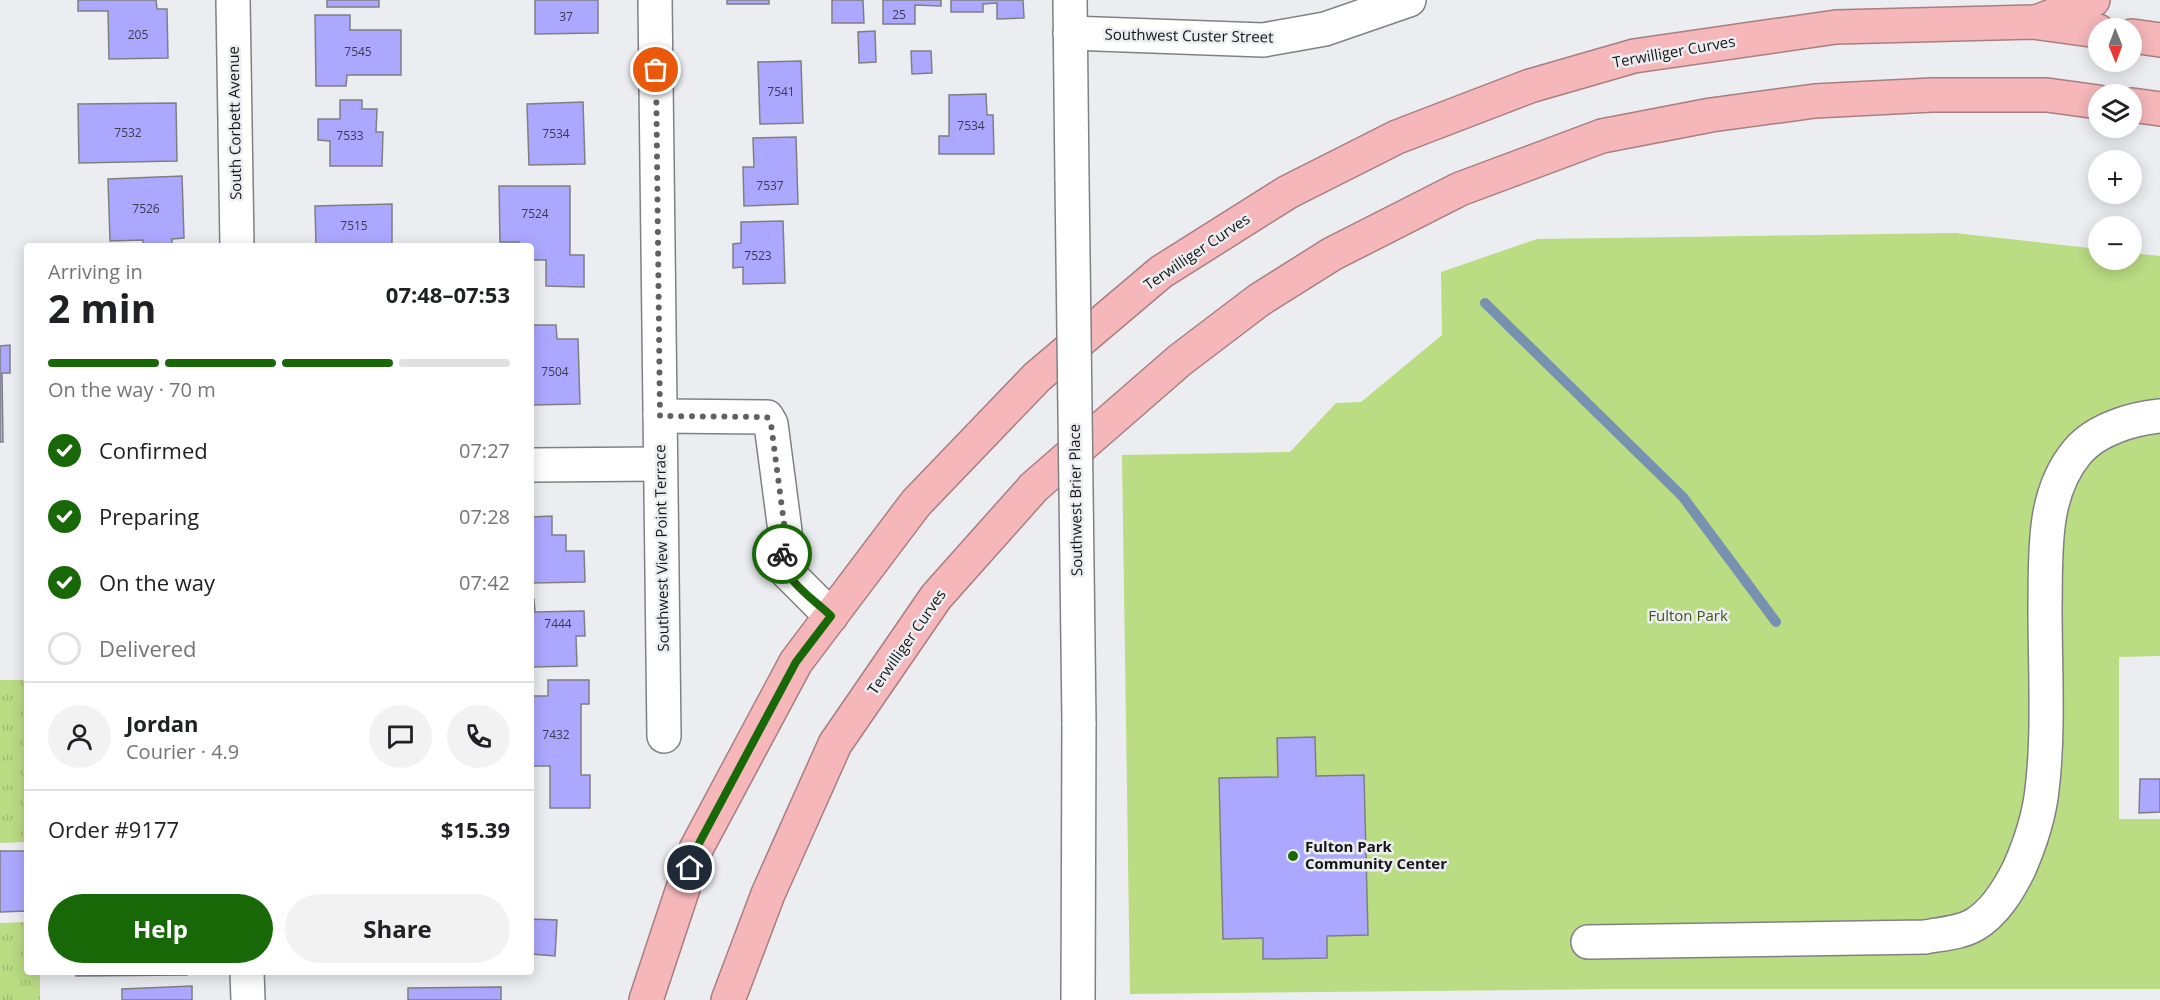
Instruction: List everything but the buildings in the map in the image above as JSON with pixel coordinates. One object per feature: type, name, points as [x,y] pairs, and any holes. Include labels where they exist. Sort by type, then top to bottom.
[{"type":"highway","points":[[2034,22],[2093,0]]},
{"type":"highway","name":"Terwilliger Curves","points":[[646,1000],[696,849],[796,662],[916,503],[1037,377],[1161,273],[1288,192],[1397,137],[1530,86],[1634,56],[1836,27],[2034,22],[2088,30]]},
{"type":"highway","points":[[2142,37],[2160,40]]},
{"type":"highway","name":"Terwilliger Curves","points":[[728,1000],[768,894],[835,744],[936,597],[1034,487],[1180,360],[1259,300],[1332,254],[1460,189],[1602,136],[1711,116],[1815,101],[1932,94],[2047,96],[2088,101]]},
{"type":"highway","points":[[2142,106],[2160,109]]},
{"type":"street","name":"South Corbett Avenue","points":[[233,0],[237,243]]},
{"type":"street","name":"Southwest View Point Terrace","points":[[655,0],[664,736]]},
{"type":"street","name":"Southwest Brier Place","points":[[1070,0],[1079,722],[1078,1000]]},
{"type":"street","name":"Southwest Custer Street","points":[[1070,33],[1263,40],[1325,29],[1409,0]]},
{"type":"street","points":[[660,416],[767,417],[771,424],[785,531],[782,557],[784,569],[831,616]]},
{"type":"street","points":[[1588,942],[1926,937],[1974,925],[1990,911],[2003,897],[2023,861],[2031,840],[2042,790],[2046,561],[2048,527],[2057,489],[2068,464],[2079,449],[2110,429],[2135,419],[2160,416]]},
{"type":"street","points":[[534,465],[660,464]]},
{"type":"street","points":[[248,975],[248,1000]]},
{"type":"green space","name":"Fulton Park","points":[[1955,233],[2088,248],[2088,270],[2142,270],[2142,254],[2160,256],[2160,656],[2119,657],[2119,819],[2160,819],[2160,989],[1611,989],[1130,994],[1122,455],[1290,452],[1336,403],[1361,402],[1442,335],[1441,272],[1537,239]]},
{"type":"green space","points":[[0,680],[24,680],[24,842],[0,843]]},
{"type":"green space","points":[[24,922],[24,975],[40,975],[40,1000],[0,1000],[0,923]]},
{"type":"waterway","points":[[1485,303],[1683,497],[1776,622]]},
{"type":"way so far","points":[[656,70],[660,416],[767,417],[771,424],[785,531],[782,554]]},
{"type":"place","name":"Fulton Park Community Center","points":[[1293,856]]},
{"type":"route","points":[[690,868],[696,849],[796,662],[831,616],[790,577],[784,569],[782,554]]}]
